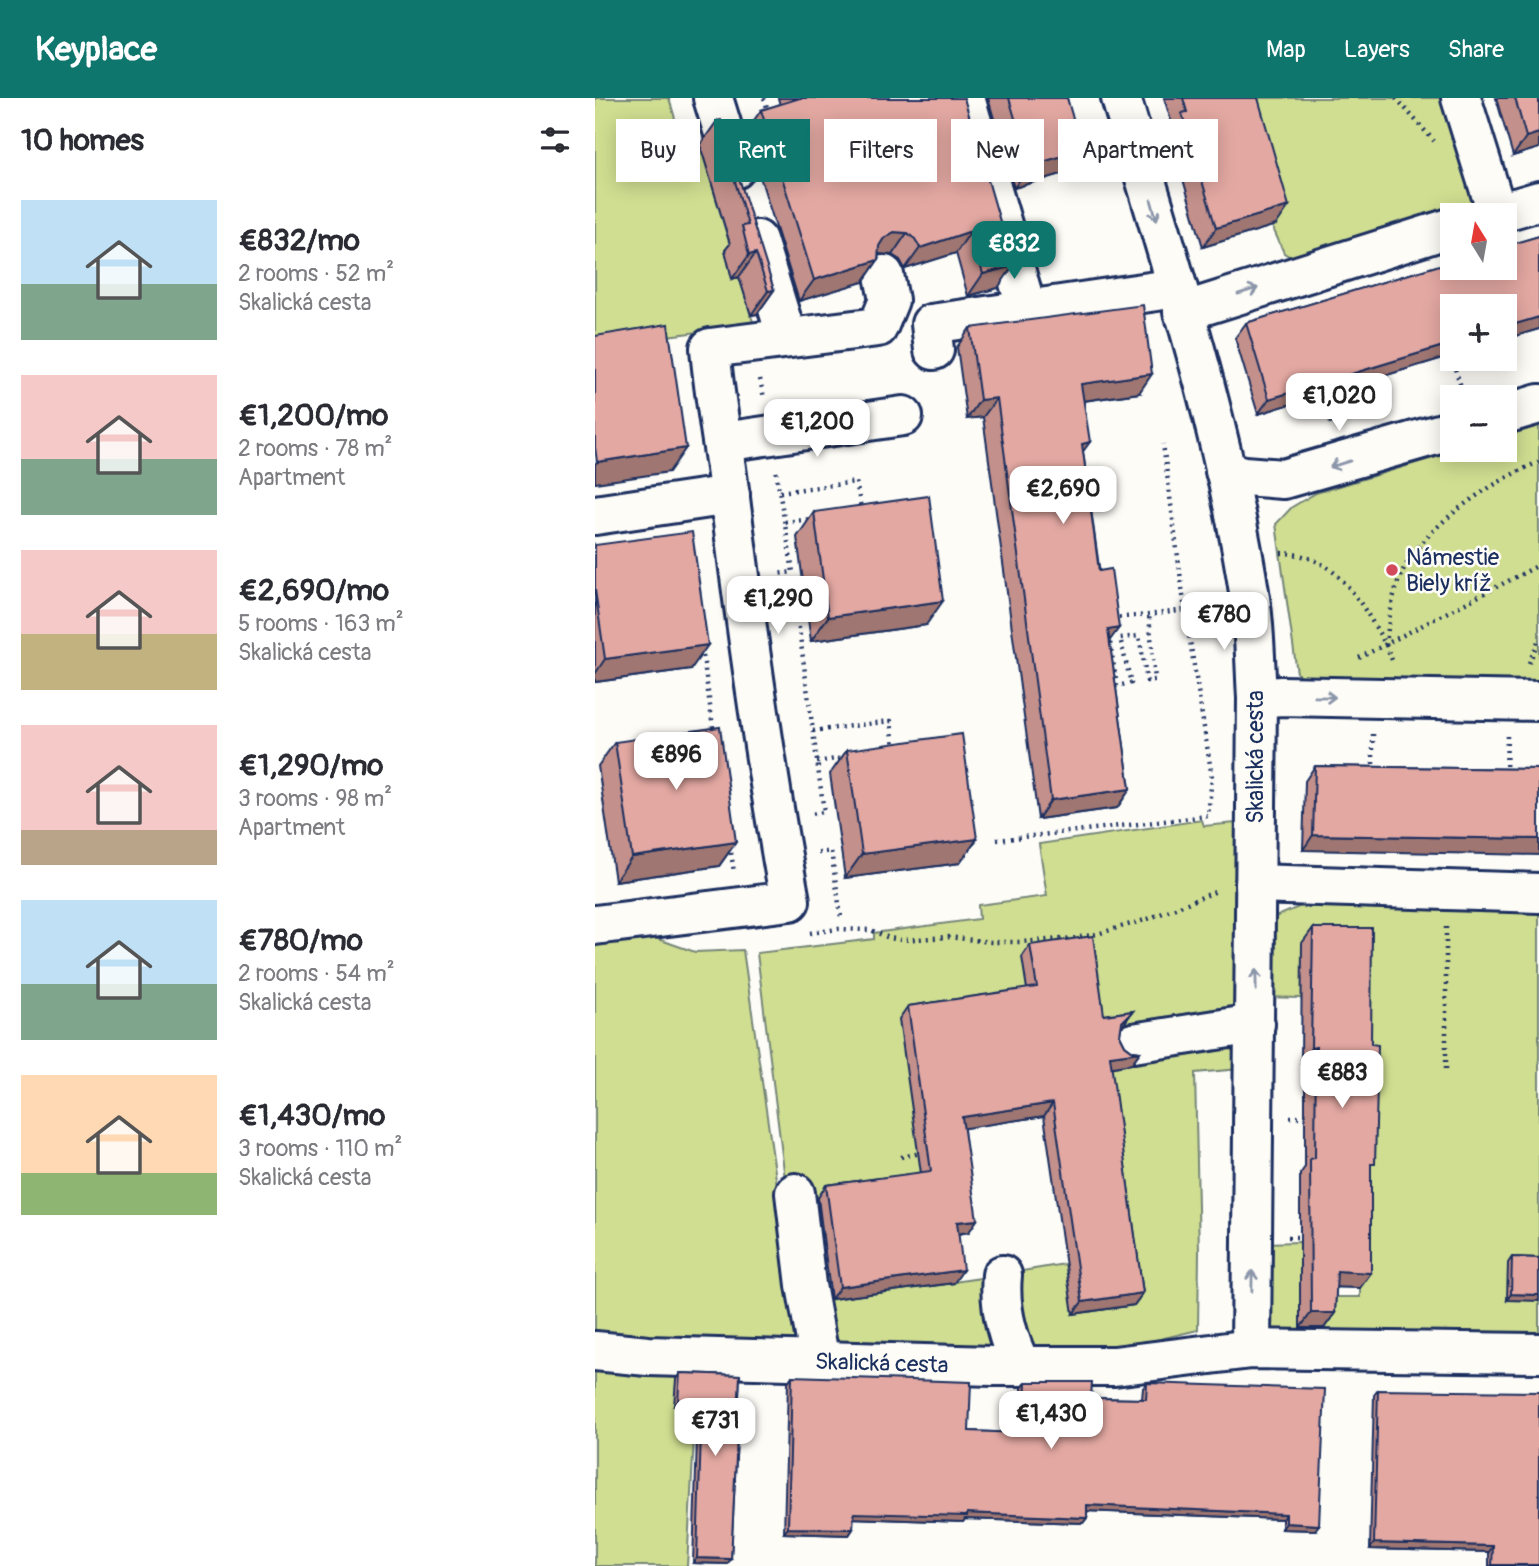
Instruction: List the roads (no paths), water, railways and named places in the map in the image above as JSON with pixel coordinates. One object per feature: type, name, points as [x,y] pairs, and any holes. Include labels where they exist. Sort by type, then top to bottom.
[{"type":"street","points":[[713,98],[787,338]]},
{"type":"street","points":[[965,98],[1027,310]]},
{"type":"street","name":"Skalická cesta","points":[[1121,98],[1205,382],[1250,601],[1257,698],[1251,1349]]},
{"type":"street","points":[[1461,98],[1491,203]]},
{"type":"street","points":[[1517,207],[1539,201]]},
{"type":"street","points":[[935,350],[931,324],[1027,310],[1180,300],[1440,230]]},
{"type":"street","points":[[595,925],[790,901],[766,769],[710,348],[879,327],[889,300],[884,275]]},
{"type":"street","points":[[1517,410],[1539,404]]},
{"type":"street","points":[[723,442],[903,416]]},
{"type":"street","points":[[1225,471],[1283,480],[1440,434]]},
{"type":"street","points":[[595,515],[730,495]]},
{"type":"street","points":[[1257,698],[1281,696],[1539,701]]},
{"type":"street","points":[[1255,884],[1539,892]]},
{"type":"street","points":[[1133,1043],[1255,1024]]},
{"type":"street","points":[[795,1193],[810,1310],[820,1362]]},
{"type":"street","points":[[1002,1275],[1000,1289],[1011,1348],[1021,1366]]},
{"type":"street","name":"Skalická cesta","points":[[595,1351],[648,1356],[1021,1366],[1114,1366],[1251,1349],[1539,1353]]},
{"type":"place","name":"Námestie Biely kríž","points":[[1392,570]]}]
